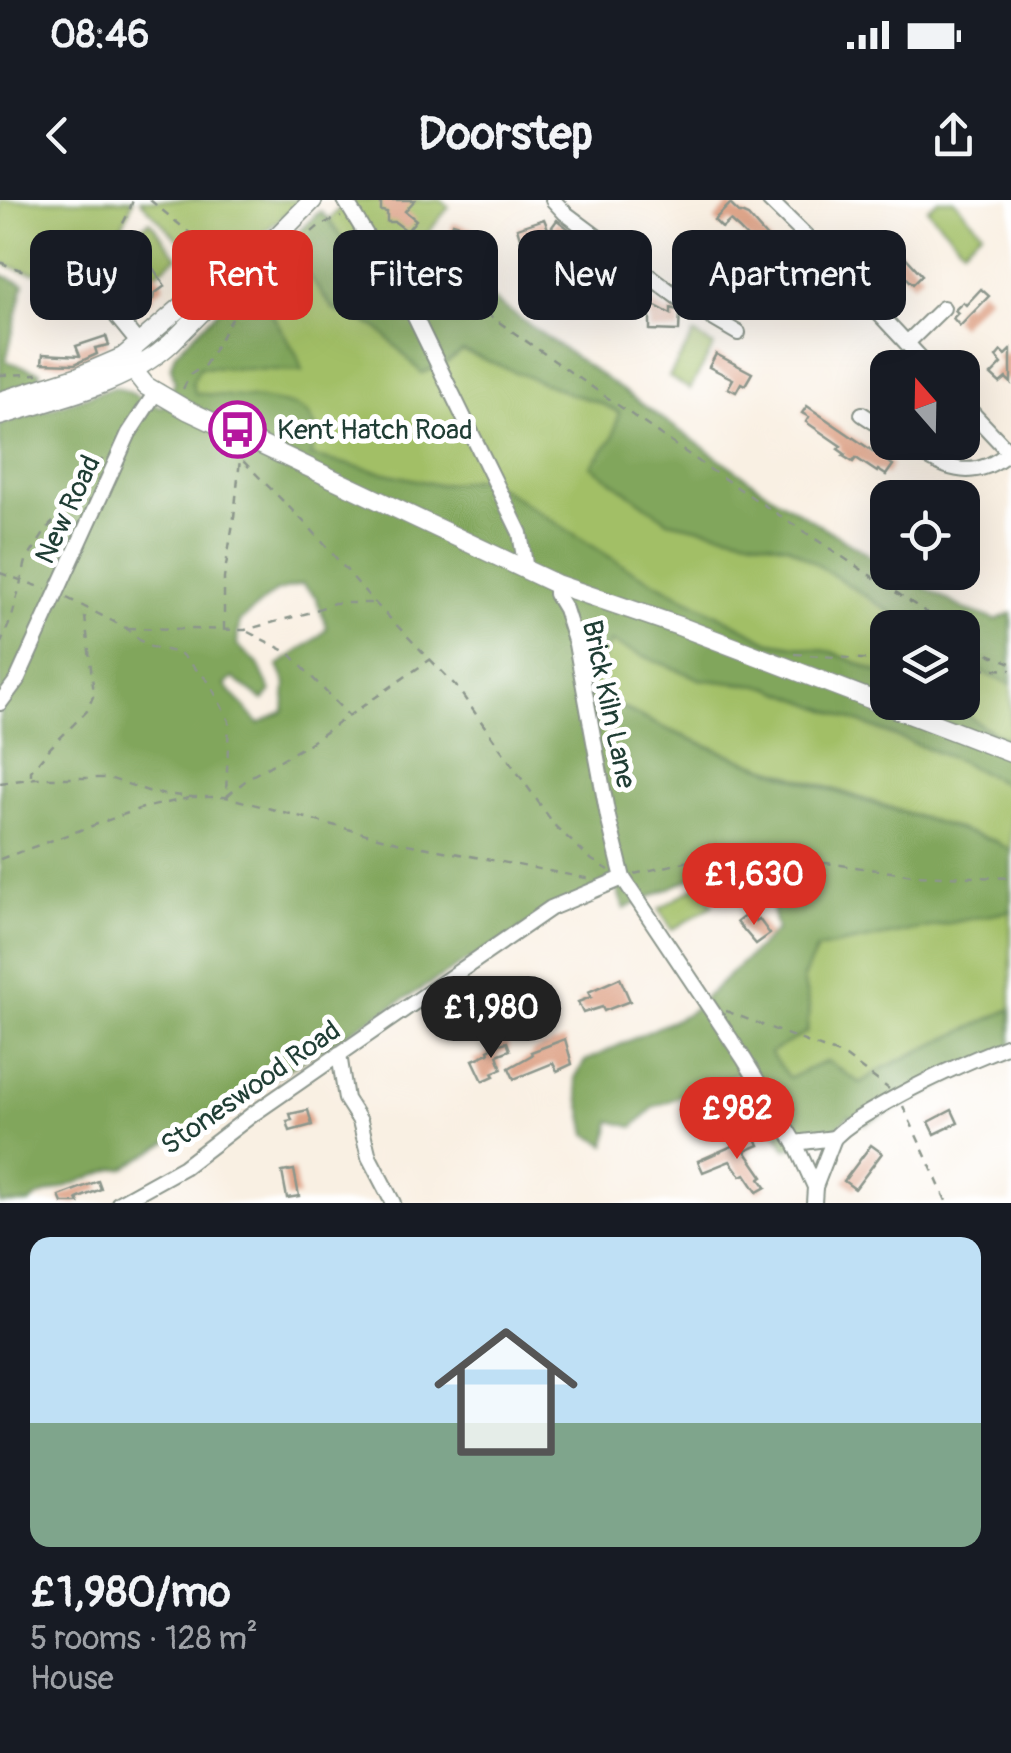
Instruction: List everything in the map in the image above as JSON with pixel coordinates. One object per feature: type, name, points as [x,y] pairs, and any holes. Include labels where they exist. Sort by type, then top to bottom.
[{"type":"main road","points":[[281,230],[311,200]]},
{"type":"main road","points":[[0,416],[113,380],[288,215],[311,200]]},
{"type":"main road","points":[[0,401],[170,344],[193,320]]},
{"type":"main road","points":[[136,357],[159,392],[176,404],[556,584],[695,632],[1011,753]]},
{"type":"street","points":[[345,200],[410,307],[520,532],[526,570]]},
{"type":"street","points":[[553,200],[564,213],[680,298],[738,333]]},
{"type":"street","points":[[769,200],[913,350]]},
{"type":"street","points":[[907,343],[942,308]]},
{"type":"street","points":[[120,320],[135,338],[136,357]]},
{"type":"street","name":"New Road","points":[[0,704],[17,680],[130,433],[159,392]]},
{"type":"street","points":[[862,414],[870,419]]},
{"type":"street","points":[[935,460],[970,472],[996,464],[1009,452],[980,421]]},
{"type":"street","name":"Brick Kiln Lane","points":[[556,584],[556,594],[576,644],[616,880],[744,1059],[796,1143],[815,1195]]},
{"type":"street","name":"Stoneswood Road","points":[[119,1203],[184,1167],[248,1118],[552,908],[616,880]]},
{"type":"street","points":[[815,1195],[834,1138],[848,1124],[954,1066],[1011,1044]]},
{"type":"street","points":[[340,1054],[346,1099],[360,1121],[369,1157],[393,1203]]},
{"type":"street","points":[[796,1143],[834,1138]]},
{"type":"path","points":[[0,262],[36,273],[77,267],[96,257],[113,241],[126,222],[133,200]]},
{"type":"path","points":[[150,200],[187,230]]},
{"type":"path","points":[[313,231],[352,214]]},
{"type":"path","points":[[176,404],[190,375],[205,365],[231,320]]},
{"type":"path","points":[[495,320],[923,610]]},
{"type":"path","points":[[226,428],[240,458],[456,686],[556,827],[616,880]]},
{"type":"path","points":[[0,644],[12,617],[26,561],[106,454]]},
{"type":"path","points":[[224,631],[224,578],[240,458]]},
{"type":"path","points":[[0,573],[56,592],[126,628],[147,646],[180,653],[210,682],[229,722],[226,797]]},
{"type":"path","points":[[126,628],[245,630],[334,603],[375,603]]},
{"type":"path","points":[[30,778],[31,771],[51,746],[87,710],[94,694],[84,606]]},
{"type":"path","points":[[245,630],[289,653],[349,716]]},
{"type":"path","points":[[980,648],[1011,664]]},
{"type":"path","points":[[779,653],[870,660]]},
{"type":"path","points":[[226,797],[250,777],[305,746],[431,659]]},
{"type":"path","points":[[980,668],[1011,670]]},
{"type":"path","points":[[0,783],[71,776],[109,778],[154,793],[226,797],[396,842],[616,880],[711,856],[826,863],[943,877],[1011,878]]},
{"type":"path","points":[[0,859],[140,809],[192,797]]},
{"type":"path","points":[[706,1003],[846,1058],[898,1096],[947,1203]]},
{"type":"green space","points":[[0,200],[133,200],[118,230],[30,230],[30,271],[0,262]]},
{"type":"green space","points":[[140,200],[303,200],[267,230],[172,230],[172,233]]},
{"type":"green space","points":[[353,200],[441,200],[449,207],[430,230],[336,230],[329,220]]},
{"type":"green space","points":[[938,200],[954,200],[982,231],[963,248],[927,209]]},
{"type":"green space","points":[[320,211],[336,230],[333,230],[333,309],[313,282],[313,230],[301,230]]},
{"type":"green space","points":[[150,221],[172,250],[172,261],[156,273],[152,267],[152,230],[137,230]]},
{"type":"green space","points":[[0,274],[24,284],[6,361],[40,372],[40,379],[0,392]]},
{"type":"green space","points":[[313,282],[333,309],[333,320],[359,320],[377,327],[422,373],[463,351],[619,413],[613,438],[668,521],[788,546],[888,610],[870,610],[870,669],[832,652],[771,642],[624,566],[485,478],[438,485],[309,456],[286,404],[194,393],[192,383],[199,367],[302,371],[274,320],[313,320]]},
{"type":"green space","points":[[498,303],[774,497],[870,556],[870,590],[929,590],[967,610],[888,610],[788,546],[668,521],[591,466],[613,438],[619,412],[463,351],[422,373],[377,327],[359,320],[498,320]]},
{"type":"green space","points":[[209,320],[276,320],[302,371],[200,367],[192,383],[195,393],[297,407],[306,412],[318,433],[310,456],[438,485],[485,478],[624,566],[770,642],[832,652],[870,669],[870,720],[974,720],[992,734],[1011,740],[1011,787],[957,760],[768,687],[700,679],[610,642],[589,690],[736,758],[995,841],[1011,851],[1011,911],[817,949],[803,978],[809,1007],[807,1032],[770,1053],[789,1078],[827,1061],[860,1083],[883,1068],[1011,1009],[1011,1057],[970,1072],[865,1124],[849,1116],[829,1136],[786,1149],[738,1073],[654,1107],[633,1127],[611,1121],[606,1145],[587,1134],[575,1078],[585,1061],[689,1013],[777,930],[771,905],[736,875],[713,868],[624,909],[613,877],[125,1168],[29,1203],[0,1203],[0,425],[114,387],[162,408],[175,382],[171,367],[175,353]],"holes":[[[302,584],[316,597],[327,628],[278,666],[286,684],[284,711],[259,724],[225,685],[233,678],[263,700],[271,692],[258,664],[237,645],[239,622],[275,592]]]},
{"type":"green space","points":[[694,334],[714,346],[690,389],[669,377]]},
{"type":"green space","points":[[1011,613],[1011,684],[980,670],[980,614],[996,620]]},
{"type":"green space","points":[[610,642],[700,679],[768,687],[957,760],[1011,787],[1011,851],[995,841],[747,761],[669,730],[588,691]]},
{"type":"green space","points":[[980,670],[1011,684],[1011,740],[975,720],[980,720]]},
{"type":"green space","points":[[700,884],[713,905],[672,930],[659,909]]},
{"type":"green space","points":[[1011,911],[1011,1009],[883,1068],[860,1083],[789,1079],[769,1053],[807,1032],[809,1007],[803,978],[817,949]]},
{"type":"building","points":[[381,200],[415,200],[405,211],[416,220],[406,230],[395,222],[387,222],[387,212],[381,211]]},
{"type":"building","points":[[730,204],[760,230],[740,230],[730,221],[722,228],[714,220]]},
{"type":"building","points":[[544,219],[549,230],[518,231],[517,228]]},
{"type":"building","points":[[557,220],[570,230],[550,230]]},
{"type":"building","points":[[453,223],[478,230],[451,230]]},
{"type":"building","points":[[906,258],[922,275],[913,284],[906,277]]},
{"type":"building","points":[[152,266],[165,286],[152,300]]},
{"type":"building","points":[[981,289],[989,296],[960,326],[953,318],[958,313],[955,310],[963,302],[966,305]]},
{"type":"building","points":[[652,304],[671,314],[672,308],[672,320],[680,320],[679,331],[650,330]]},
{"type":"building","points":[[106,336],[109,345],[95,348],[97,354],[75,364],[42,363],[43,354],[80,356],[76,346]]},
{"type":"building","points":[[1011,349],[1011,383],[1006,378],[1000,383],[991,375],[1002,364],[996,357]]},
{"type":"building","points":[[716,354],[752,373],[736,392],[728,388],[733,379],[709,367]]},
{"type":"building","points":[[807,406],[870,449],[870,460],[886,460],[893,465],[886,475],[856,458],[853,462],[843,456],[838,449],[841,446],[806,422],[809,417],[802,413]]},
{"type":"building","points":[[750,912],[770,934],[756,944],[737,922]]},
{"type":"building","points":[[620,978],[630,1001],[604,1011],[602,1007],[583,1013],[578,1002],[591,997],[588,992]]},
{"type":"building","points":[[565,1039],[572,1064],[557,1071],[553,1063],[514,1079],[509,1068],[532,1055],[531,1052]]},
{"type":"building","points":[[507,1042],[510,1050],[497,1055],[502,1069],[483,1081],[473,1060],[489,1053],[491,1046]]},
{"type":"building","points":[[308,1110],[312,1125],[290,1131],[290,1114]]},
{"type":"building","points":[[952,1110],[958,1123],[935,1134],[929,1122]]},
{"type":"building","points":[[755,1136],[759,1145],[745,1151],[766,1187],[757,1192],[730,1161],[703,1172],[698,1161]]},
{"type":"building","points":[[871,1145],[882,1153],[855,1189],[844,1181]]},
{"type":"building","points":[[294,1170],[299,1196],[287,1198],[282,1172]]},
{"type":"building","points":[[98,1181],[101,1189],[77,1199],[79,1203],[62,1203],[59,1196]]},
{"type":"place","name":"Kent Hatch Road","points":[[238,429]]}]
